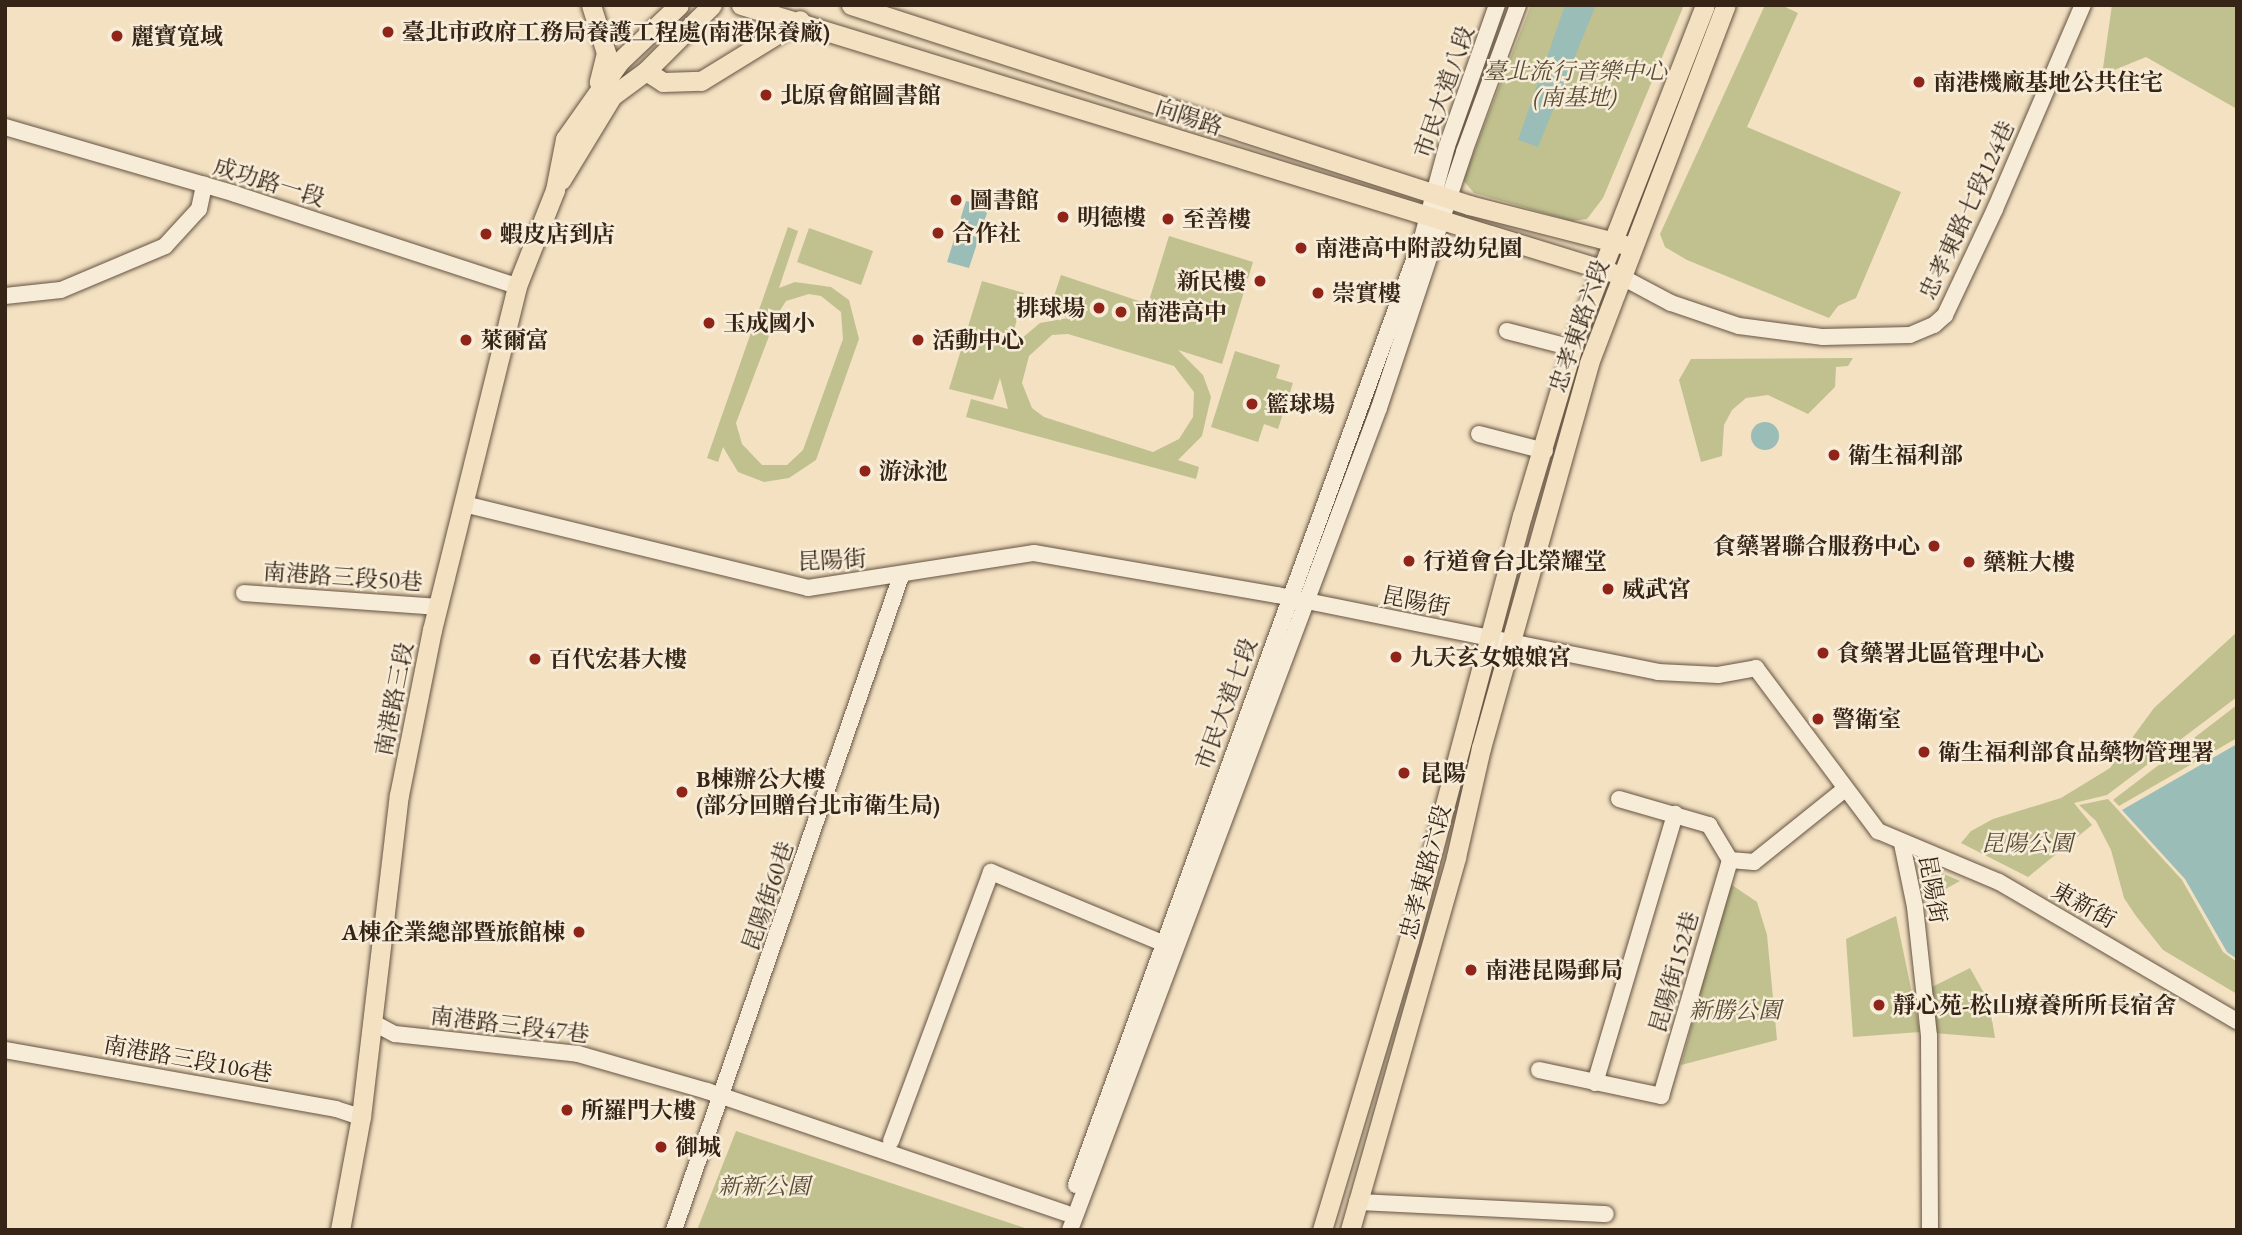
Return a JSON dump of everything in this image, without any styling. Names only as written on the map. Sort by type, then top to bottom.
[{"type":"main road","points":[[591,5],[606,53],[598,89]]},
{"type":"main road","points":[[555,190],[565,139],[598,89],[620,61],[679,5]]},
{"type":"main road","points":[[555,190],[612,96],[646,71],[712,5]]},
{"type":"main road","name":"向陽路","points":[[741,5],[800,20],[1435,220],[1600,266],[1622,277]]},
{"type":"main road","name":"向陽路","points":[[851,5],[1442,196],[1633,247]]},
{"type":"main road","name":"忠孝東路六段","points":[[1322,1230],[1405,952],[1522,516],[1545,451],[1573,348],[1600,266],[1705,5]]},
{"type":"main road","name":"忠孝東路六段","points":[[1350,1230],[1457,857],[1480,748],[1589,363],[1726,5]]},
{"type":"main road","points":[[646,71],[663,82],[701,82],[800,20]]},
{"type":"main road","name":"南港路三段","points":[[340,1230],[361,1117],[399,795],[438,607],[517,286],[555,190]]},
{"type":"street","name":"市民大道八段","points":[[1442,196],[1447,146],[1497,5]]},
{"type":"street","name":"市民大道八段","points":[[1442,196],[1518,5]]},
{"type":"street","name":"忠孝東路七段124巷","points":[[1622,277],[1671,303],[1739,326],[1823,337],[1910,335],[1934,325],[1945,315],[1995,209],[2082,5]]},
{"type":"street","name":"成功路一段","points":[[5,127],[204,185],[517,286]]},
{"type":"street","points":[[5,296],[61,290],[165,246],[199,209],[204,185]]},
{"type":"street","name":"市民大道七段","points":[[1070,1230],[1442,196]]},
{"type":"street","points":[[1507,331],[1573,348]]},
{"type":"street","points":[[1479,434],[1545,451]]},
{"type":"street","name":"昆陽街","points":[[464,503],[790,585],[848,585],[1034,553],[1298,600],[1680,674],[1735,674],[1756,668],[1878,831],[1902,844],[1915,907],[1929,1036],[1930,1230]]},
{"type":"street","name":"昆陽街60巷","points":[[674,1230],[722,1099],[901,576]]},
{"type":"street","name":"南港路三段50巷","points":[[244,593],[438,607]]},
{"type":"street","name":"市民大道七段","points":[[1059,1230],[1162,943],[1298,600]]},
{"type":"street","points":[[1619,799],[1709,825],[1730,860],[1754,862],[1844,789]]},
{"type":"street","points":[[1539,1070],[1595,1083],[1675,814]]},
{"type":"street","name":"東新街","points":[[1902,844],[1935,852],[1998,882],[2237,1021]]},
{"type":"street","name":"昆陽街152巷","points":[[1595,1083],[1661,1096],[1730,860]]},
{"type":"street","points":[[891,1141],[991,872],[1162,943]]},
{"type":"street","name":"南港路三段47巷","points":[[372,1022],[396,1034],[578,1054],[1066,1213]]},
{"type":"street","name":"南港路三段106巷","points":[[5,1050],[336,1109],[361,1117]]},
{"type":"street","points":[[1357,1202],[1606,1214]]},
{"type":"green space","name":"臺北流行音樂中心 (南基地)","points":[[1531,5],[1684,5],[1603,198],[1587,219],[1572,221],[1474,193],[1463,180]]},
{"type":"green space","points":[[1765,5],[1781,5],[1798,13],[1747,127],[1901,192],[1856,298],[1838,306],[1829,318],[1687,260],[1665,247],[1660,234]]},
{"type":"green space","points":[[2112,5],[2237,5],[2237,109],[2146,57],[2102,75]]},
{"type":"green space","points":[[788,227],[798,231],[779,288],[795,282],[831,287],[849,300],[859,339],[816,460],[789,478],[764,482],[738,472],[723,447],[718,462],[707,458]],"holes":[[[809,294],[821,296],[841,312],[843,339],[803,450],[787,465],[762,465],[742,444],[736,423],[777,315],[786,301]]]},
{"type":"green space","points":[[809,228],[873,251],[861,285],[797,262]]},
{"type":"green space","points":[[1169,236],[1253,262],[1222,364],[1178,350],[1203,375],[1211,397],[1202,436],[1178,460],[1199,467],[1196,479],[966,417],[971,399],[1008,409],[1000,378],[993,400],[949,389],[982,281],[1024,293],[1009,349],[1040,323],[1068,318],[1049,311],[1061,275],[1148,304]],"holes":[[[1068,334],[1174,366],[1194,392],[1193,417],[1179,439],[1153,452],[1044,417],[1032,408],[1022,383],[1029,356],[1052,335]]]},
{"type":"green space","name":"籃球場","points":[[1235,351],[1280,365],[1276,378],[1293,383],[1278,429],[1264,424],[1258,442],[1211,427]]},
{"type":"green space","points":[[1853,358],[1848,366],[1836,367],[1835,387],[1808,414],[1768,395],[1746,398],[1732,410],[1724,425],[1722,456],[1701,462],[1679,380],[1691,359]]},
{"type":"green space","name":"昆陽公園","points":[[2237,632],[2237,697],[2107,795],[2074,803],[2092,825],[2028,877],[1961,843],[1971,831],[1993,819],[2061,798],[2110,768],[2154,708]]},
{"type":"green space","points":[[2237,705],[2237,738],[2119,806],[2113,800]]},
{"type":"green space","points":[[2108,799],[2182,880],[2223,952],[2237,962],[2237,994],[2163,950],[2124,898],[2111,850],[2096,821],[2079,805]]},
{"type":"green space","points":[[1921,864],[1960,881],[1924,901]]},
{"type":"green space","name":"新勝公園","points":[[1729,883],[1757,902],[1767,935],[1777,1040],[1681,1065]]},
{"type":"green space","points":[[1896,916],[1920,1032],[1853,1037],[1846,939]]},
{"type":"green space","points":[[1970,968],[1989,1002],[1995,1038],[1933,1033],[1928,989]]},
{"type":"green space","name":"新新公園","points":[[736,1131],[1031,1230],[697,1230]]},
{"type":"water","points":[[1565,5],[1596,5],[1538,147],[1518,140]]},
{"type":"water","points":[[966,201],[989,207],[969,268],[947,262]]},
{"type":"water","points":[[1765,422],[1775,426],[1779,436],[1775,446],[1765,450],[1755,446],[1751,436],[1755,426]]},
{"type":"water","points":[[2237,744],[2237,959],[2227,952],[2185,879],[2122,810]]},
{"type":"place","name":"臺北市政府工務局養護工程處(南港保養廠)","points":[[388,32]]},
{"type":"place","name":"麗寶寬域","points":[[117,36]]},
{"type":"place","name":"南港機廠基地公共住宅","points":[[1919,82]]},
{"type":"place","name":"北原會館圖書館","points":[[766,95]]},
{"type":"place","name":"圖書館","points":[[956,200]]},
{"type":"place","name":"明德樓","points":[[1063,217]]},
{"type":"place","name":"至善樓","points":[[1168,219]]},
{"type":"place","name":"合作社","points":[[938,233]]},
{"type":"place","name":"蝦皮店到店","points":[[486,234]]},
{"type":"place","name":"南港高中附設幼兒園","points":[[1301,248]]},
{"type":"place","name":"新民樓","points":[[1260,281]]},
{"type":"place","name":"崇實樓","points":[[1318,293]]},
{"type":"place","name":"排球場","points":[[1099,308]]},
{"type":"place","name":"南港高中","points":[[1121,312]]},
{"type":"place","name":"玉成國小","points":[[709,323]]},
{"type":"place","name":"萊爾富","points":[[466,340]]},
{"type":"place","name":"活動中心","points":[[918,340]]},
{"type":"place","name":"籃球場","points":[[1252,404]]},
{"type":"place","name":"衛生福利部","points":[[1834,455]]},
{"type":"place","name":"游泳池","points":[[865,471]]},
{"type":"place","name":"食藥署聯合服務中心","points":[[1934,546]]},
{"type":"place","name":"行道會台北榮耀堂","points":[[1409,561]]},
{"type":"place","name":"藥粧大樓","points":[[1969,562]]},
{"type":"place","name":"威武宮","points":[[1608,589]]},
{"type":"place","name":"食藥署北區管理中心","points":[[1823,653]]},
{"type":"place","name":"九天玄女娘娘宮","points":[[1396,657]]},
{"type":"place","name":"百代宏碁大樓","points":[[535,659]]},
{"type":"place","name":"警衛室","points":[[1818,719]]},
{"type":"place","name":"衛生福利部食品藥物管理署","points":[[1924,752]]},
{"type":"place","name":"昆陽","points":[[1404,773]]},
{"type":"place","name":"B棟辦公大樓 (部分回贈台北市衛生局)","points":[[682,792]]},
{"type":"place","name":"A棟企業總部暨旅館棟","points":[[579,932]]},
{"type":"place","name":"南港昆陽郵局","points":[[1471,970]]},
{"type":"place","name":"靜心苑-松山療養所所長宿舍","points":[[1879,1005]]},
{"type":"place","name":"所羅門大樓","points":[[567,1110]]},
{"type":"place","name":"御城","points":[[661,1147]]}]
